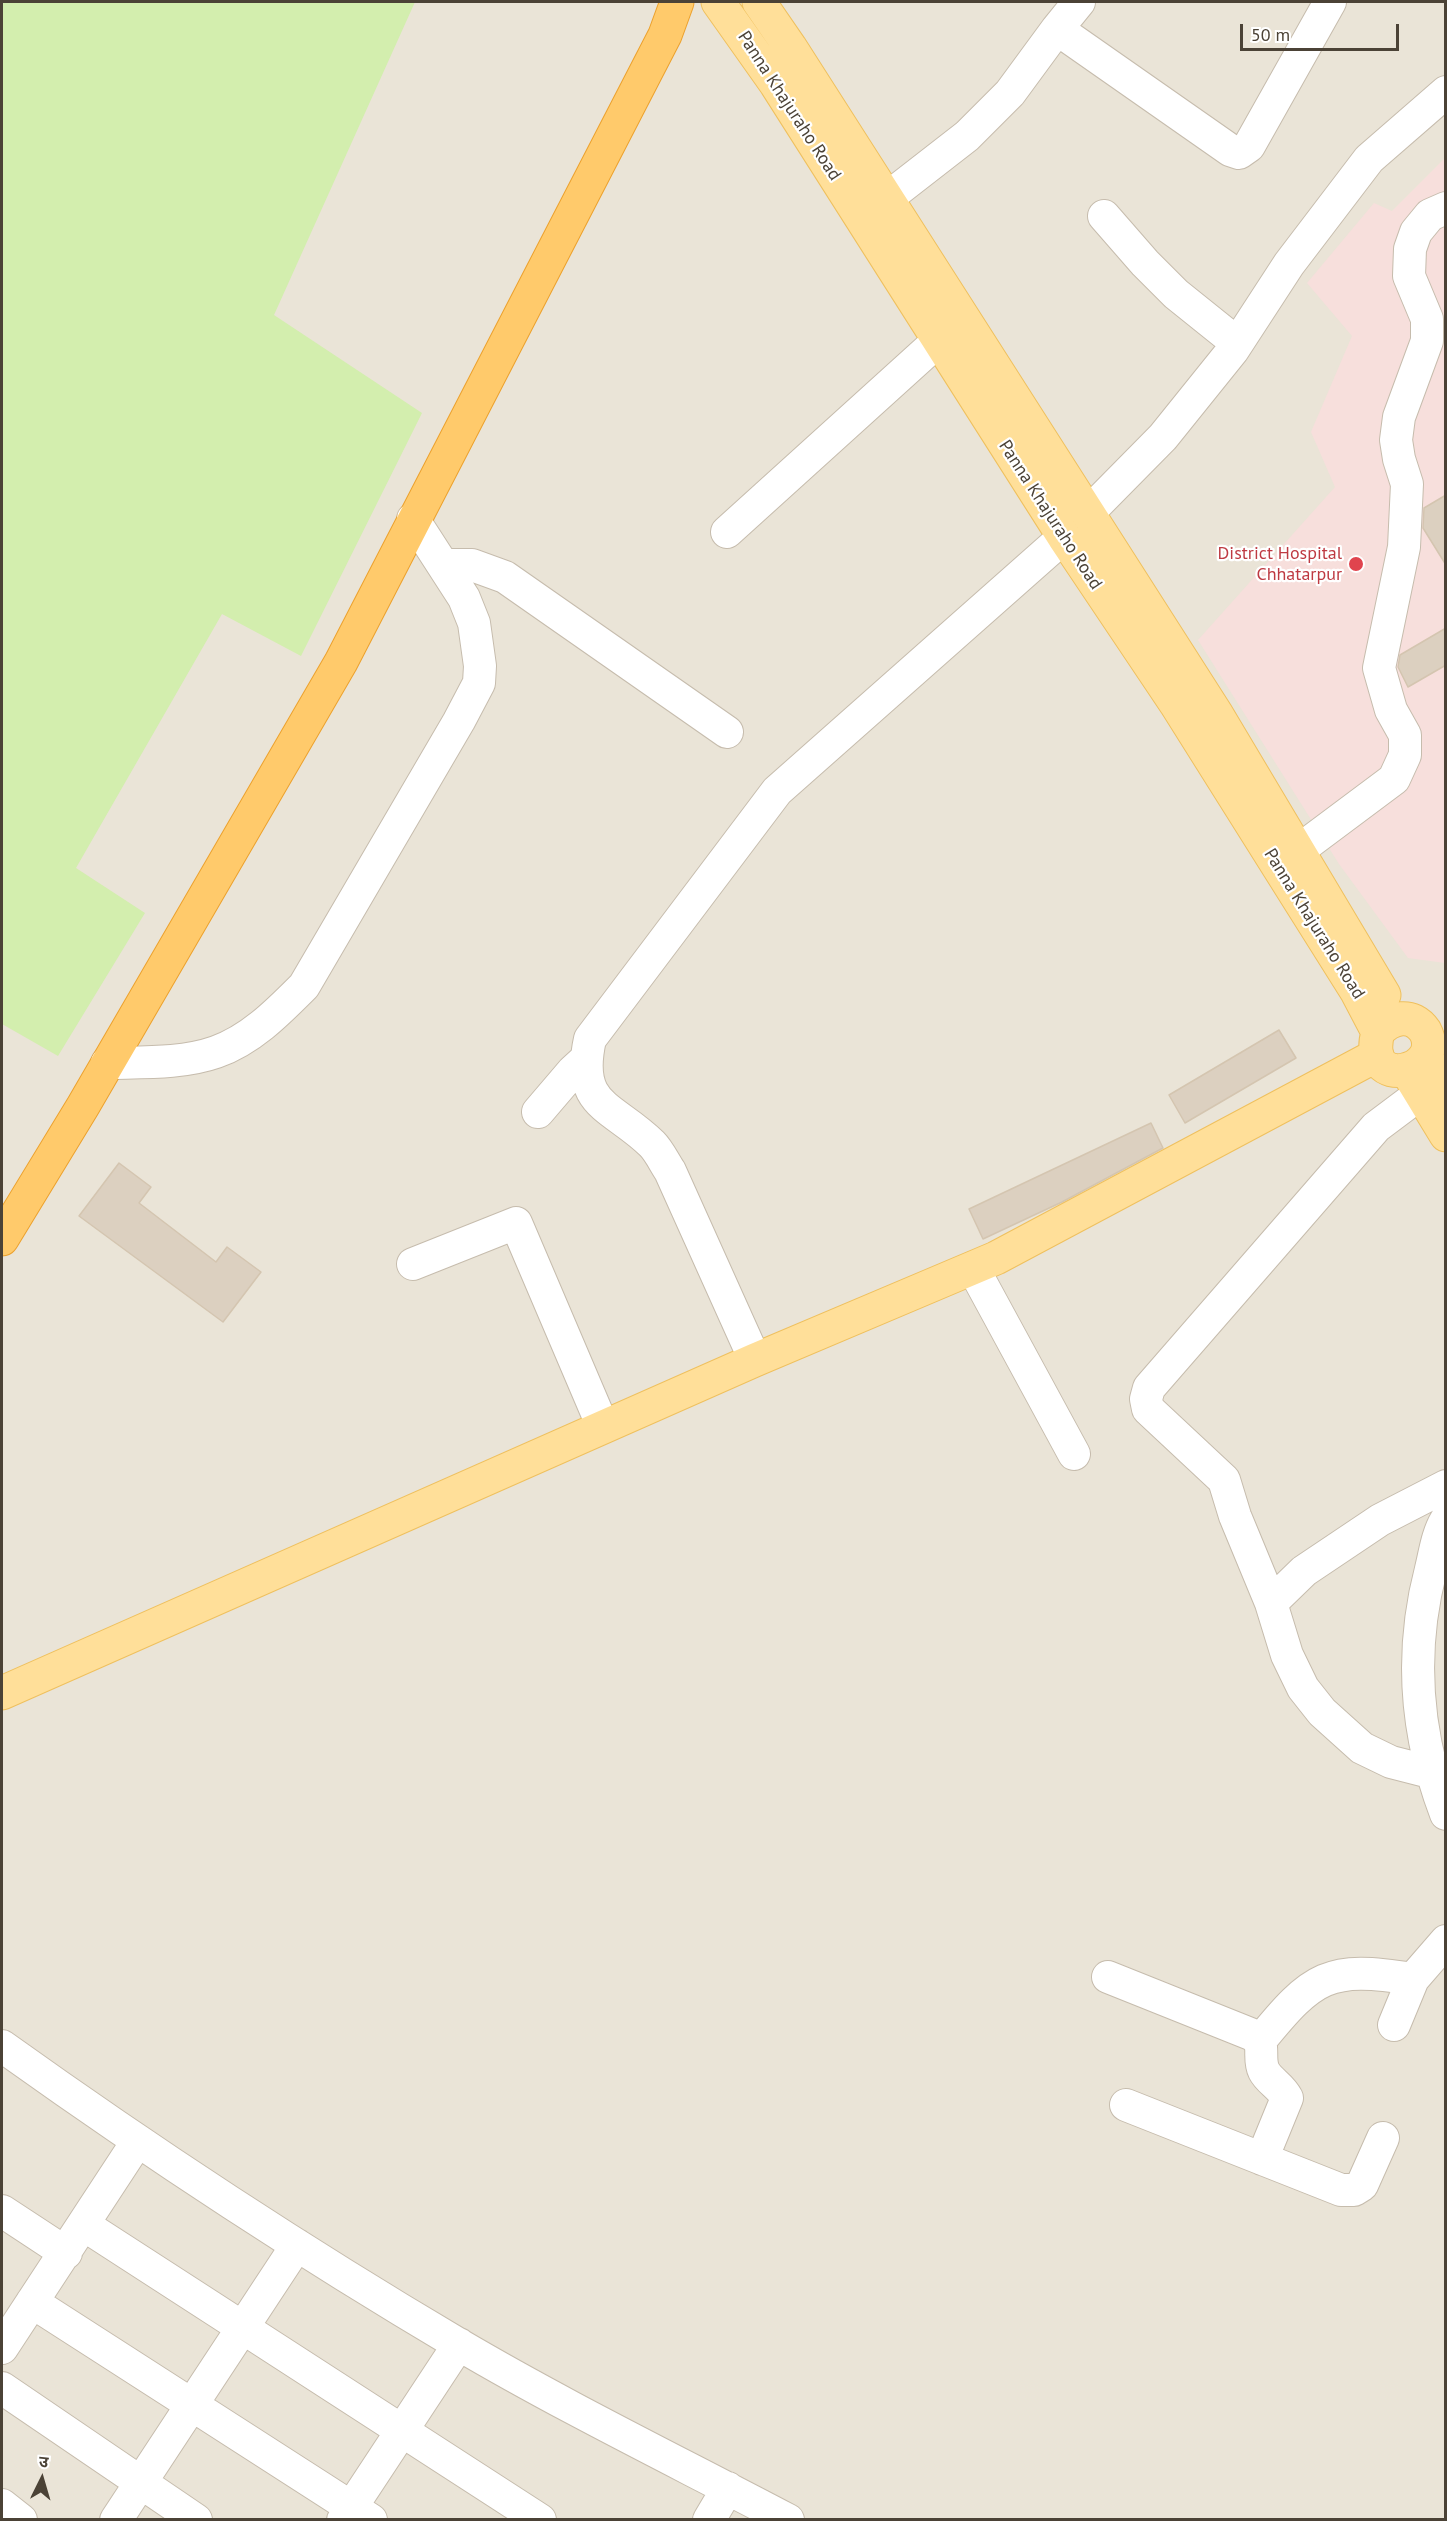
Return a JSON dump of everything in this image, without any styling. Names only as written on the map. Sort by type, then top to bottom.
[{"type":"highway","points":[[2,1239],[341,662],[412,519],[665,35],[677,2]]},
{"type":"highway","points":[[665,35],[695,2]]},
{"type":"main road","name":"Panna Khajuraho Road","points":[[718,2],[776,84],[818,152],[861,214],[938,341],[1064,537],[1176,704],[1384,1035]]},
{"type":"main road","name":"Panna Khajuraho Road","points":[[759,2],[1089,513],[1299,850],[1384,1035],[1384,1065],[1395,1071],[1429,1061]]},
{"type":"main road","points":[[2,1692],[755,1360],[996,1258],[1410,1019],[1420,1024],[1446,1135]]},
{"type":"street","points":[[886,199],[967,136],[1010,93],[1079,2]]},
{"type":"street","points":[[1057,29],[1230,150],[1239,153],[1249,146],[1330,2]]},
{"type":"street","points":[[1089,513],[1163,437],[1237,343],[1289,264],[1369,159],[1446,92]]},
{"type":"street","points":[[1299,850],[1394,779],[1405,755],[1405,735],[1391,710],[1379,668],[1404,547],[1407,484],[1396,440],[1399,417],[1426,341],[1427,319],[1409,276],[1410,249],[1416,232],[1431,215],[1446,208]]},
{"type":"street","points":[[1104,216],[1176,294],[1237,343]]},
{"type":"street","points":[[728,532],[938,341]]},
{"type":"street","points":[[107,1063],[168,1061],[217,1052],[275,1015],[304,986],[479,682],[480,666],[474,623],[464,598],[412,519]]},
{"type":"street","points":[[755,1360],[670,1171],[653,1144],[605,1108],[590,1090],[585,1060],[590,1039],[777,791],[1064,537]]},
{"type":"street","points":[[444,565],[472,565],[505,577],[727,732]]},
{"type":"street","points":[[538,1112],[585,1060]]},
{"type":"street","points":[[1429,1061],[1376,1127],[1149,1388],[1146,1399],[1148,1409],[1224,1480],[1234,1515],[1272,1603],[1287,1655],[1303,1688],[1322,1712],[1362,1748],[1391,1762],[1430,1772]]},
{"type":"street","points":[[413,1264],[516,1223],[603,1427]]},
{"type":"street","points":[[973,1268],[1074,1454]]},
{"type":"street","points":[[1272,1603],[1314,1565],[1380,1520],[1446,1486]]},
{"type":"street","points":[[1446,1520],[1426,1588],[1419,1636],[1418,1692],[1430,1772],[1446,1814]]},
{"type":"street","points":[[1394,2025],[1413,1979],[1446,1941]]},
{"type":"street","points":[[1260,2041],[1294,2000],[1312,1985],[1335,1977],[1357,1974],[1378,1974],[1413,1979]]},
{"type":"street","points":[[1108,1977],[1253,2035],[1260,2041],[1261,2062],[1265,2073],[1283,2090],[1287,2098],[1262,2159]]},
{"type":"street","points":[[2,2046],[137,2142],[297,2245],[459,2344],[788,2520]]},
{"type":"street","points":[[1126,2105],[1341,2190],[1354,2190],[1362,2185],[1383,2138]]},
{"type":"street","points":[[2,2348],[137,2142]]},
{"type":"street","points":[[2,2211],[66,2253]]},
{"type":"street","points":[[84,2225],[540,2520]]},
{"type":"street","points":[[116,2520],[297,2245]]},
{"type":"street","points":[[32,2302],[191,2405],[355,2516],[402,2430],[459,2344]]},
{"type":"street","points":[[2,2388],[196,2520]]},
{"type":"street","points":[[710,2520],[728,2488]]},
{"type":"street","points":[[2,2505],[21,2520]]},
{"type":"shaded area","points":[[2,2],[1445,2],[1445,2519],[2,2519]]},
{"type":"shaded area","name":"District Hospital Chhatarpur","points":[[1445,158],[1445,963],[1408,958],[1339,864],[1198,640],[1335,487],[1311,432],[1352,336],[1307,283],[1374,203],[1392,211]]},
{"type":"green space","points":[[2,2],[415,2],[274,315],[422,413],[301,656],[222,614],[76,868],[145,913],[58,1056],[2,1024]]},
{"type":"building","points":[[1446,495],[1446,565],[1423,528],[1424,508]]},
{"type":"building","points":[[1446,628],[1446,665],[1408,687],[1398,667],[1400,655]]},
{"type":"building","points":[[1279,1030],[1296,1058],[1185,1123],[1169,1095]]},
{"type":"building","points":[[1151,1123],[1163,1148],[1062,1202],[983,1239],[969,1209]]},
{"type":"building","points":[[119,1163],[151,1187],[139,1203],[216,1262],[227,1247],[261,1272],[223,1322],[79,1216]]},
{"type":"place","name":"District Hospital Chhatarpur","points":[[1356,564]]}]
